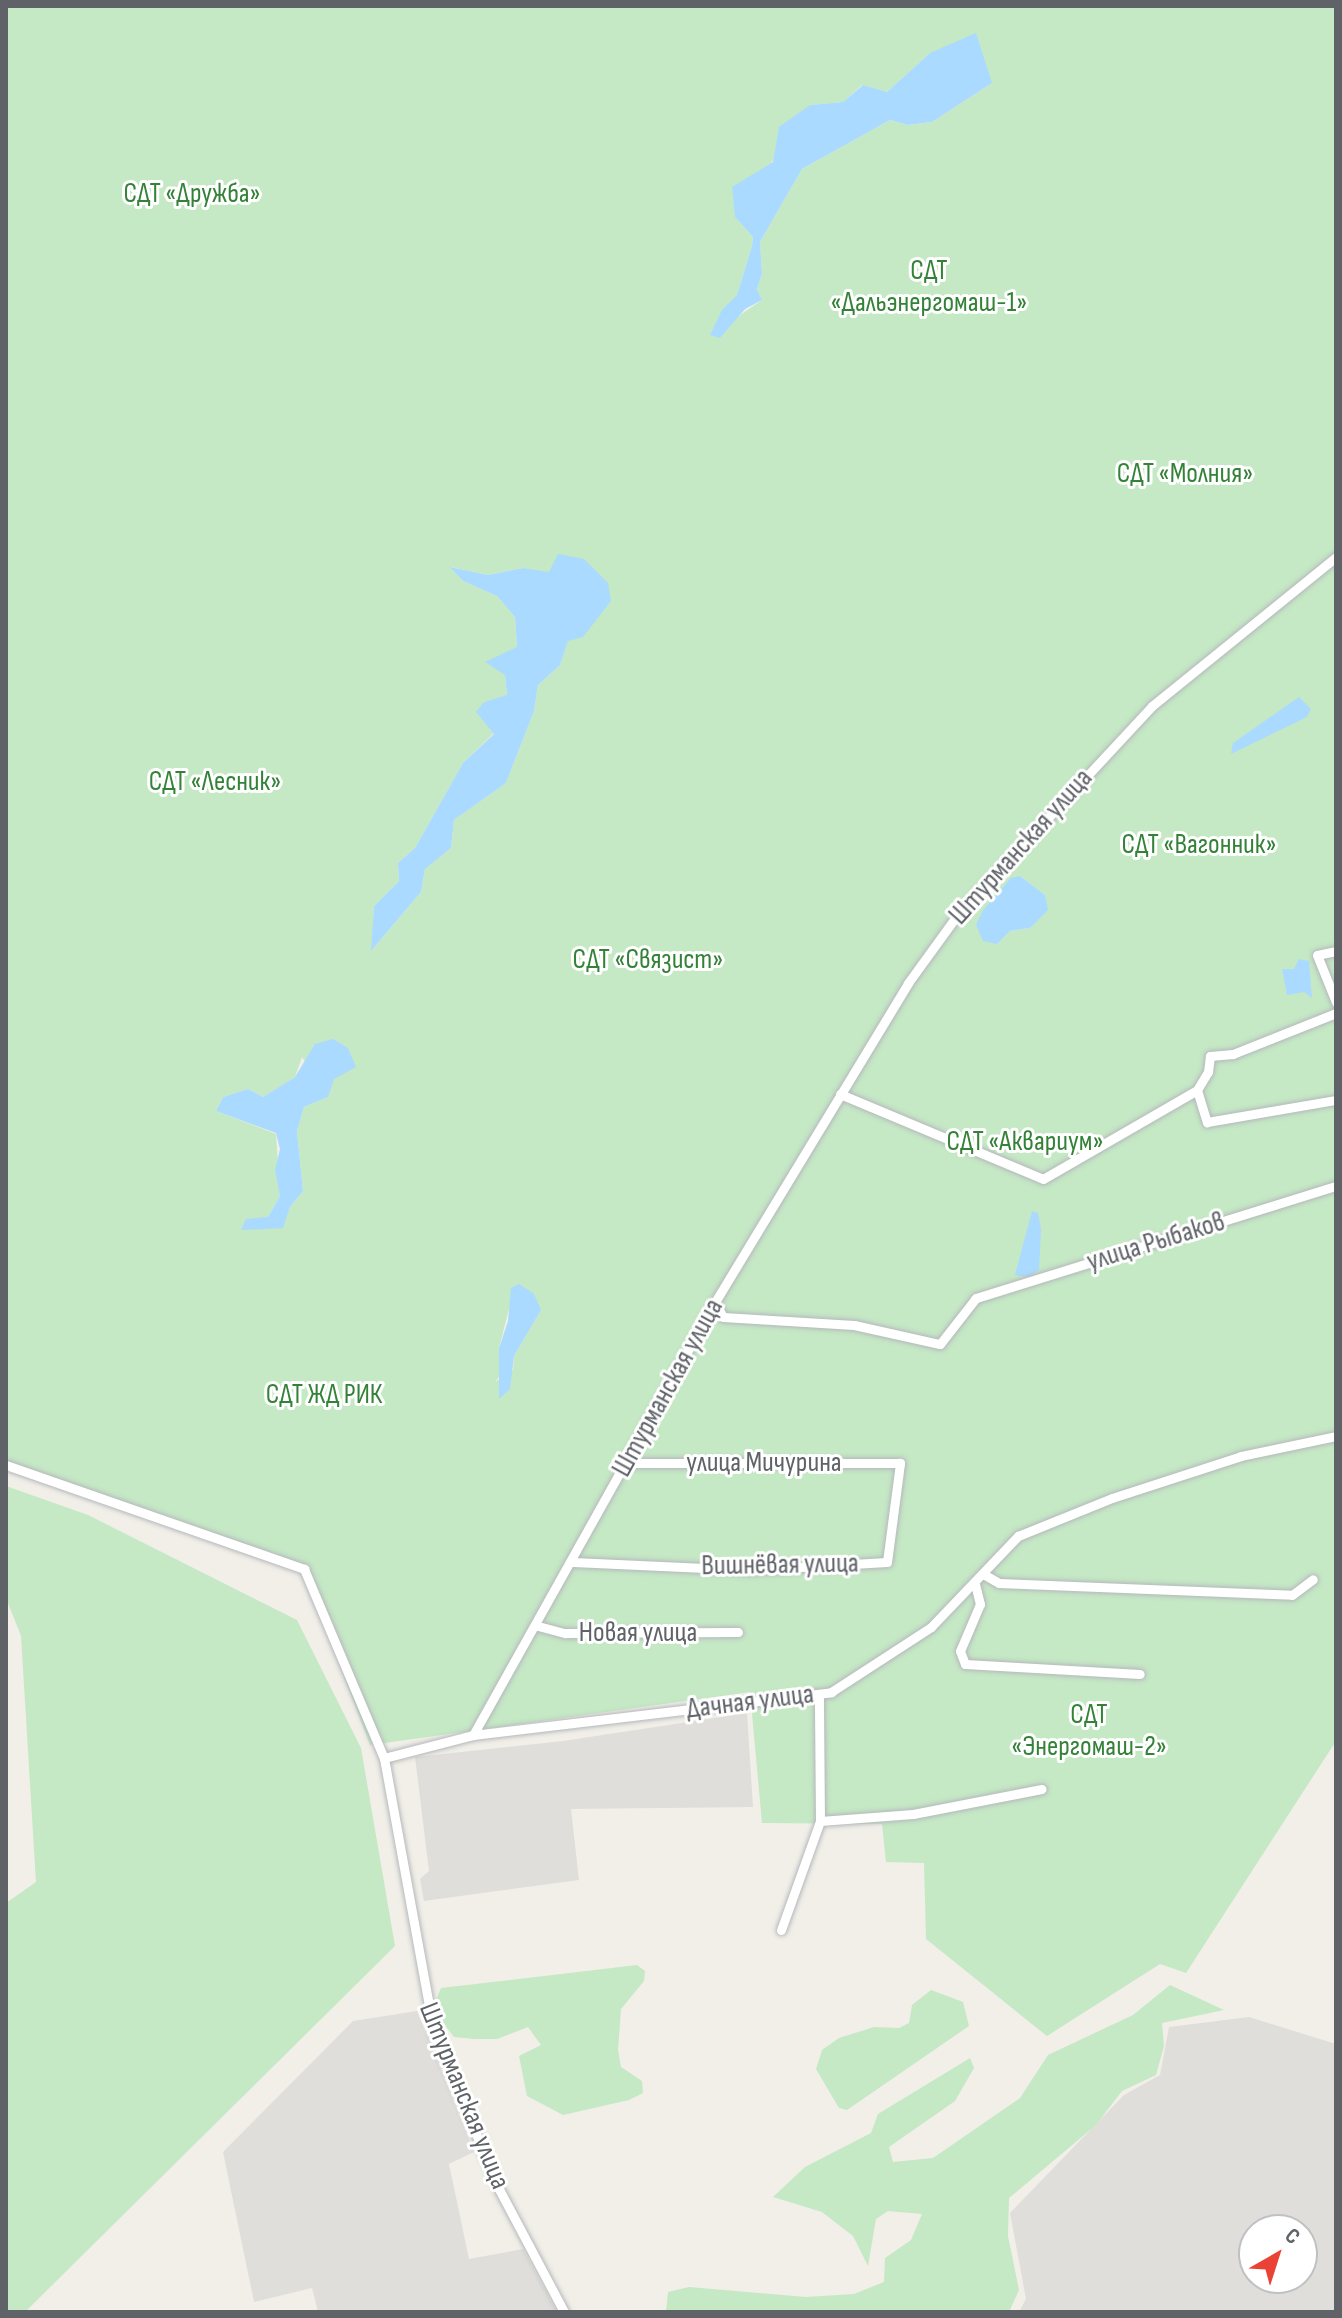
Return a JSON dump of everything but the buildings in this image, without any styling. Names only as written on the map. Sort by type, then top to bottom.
[{"type":"street","name":"Штурманская улица","points":[[473,1735],[538,1626],[715,1302],[908,983],[985,883],[1181,679],[1336,557]]},
{"type":"street","points":[[1336,951],[1317,955],[1336,1002]]},
{"type":"street","points":[[840,1094],[1040,1179],[1197,1090],[1208,1072],[1210,1056],[1233,1054],[1336,1013]]},
{"type":"street","points":[[1197,1090],[1207,1122],[1336,1100]]},
{"type":"street","name":"улица Рыбаков","points":[[715,1302],[723,1317],[854,1325],[940,1344],[976,1298],[1336,1186]]},
{"type":"street","name":"Дачная улица","points":[[473,1735],[819,1695],[845,1685],[931,1627],[985,1575],[1013,1539],[1112,1498],[1241,1456],[1336,1436]]},
{"type":"street","name":"улица Мичурина","points":[[628,1463],[900,1463]]},
{"type":"street","name":"Вишнёвая улица","points":[[573,1562],[749,1570],[887,1562],[900,1463]]},
{"type":"street","name":"Штурманская улица","points":[[6,1465],[304,1569],[384,1758],[434,2034],[499,2189],[564,2312]]},
{"type":"street","points":[[985,1575],[999,1583],[1292,1595],[1313,1579]]},
{"type":"street","points":[[975,1584],[980,1600],[960,1651],[965,1664],[1140,1674]]},
{"type":"street","name":"Новая улица","points":[[538,1626],[565,1633],[738,1632]]},
{"type":"street","points":[[781,1930],[820,1821],[819,1695]]},
{"type":"street","points":[[384,1758],[473,1735]]},
{"type":"street","points":[[820,1821],[913,1814],[1042,1789]]},
{"type":"shaded area","points":[[747,1713],[753,1807],[571,1809],[579,1880],[424,1901],[420,1879],[429,1871],[415,1757],[563,1741]]},
{"type":"shaded area","points":[[417,2011],[474,2152],[449,2164],[469,2259],[523,2249],[557,2312],[318,2312],[312,2288],[254,2302],[223,2152],[353,2021]]},
{"type":"shaded area","points":[[1249,2017],[1336,2044],[1336,2312],[1019,2312],[1026,2299],[1010,2213],[1124,2095],[1160,2075],[1169,2027]]},
{"type":"green space","points":[[6,6],[1336,6],[1336,1741],[1186,1973],[1160,1964],[1047,2036],[926,1939],[924,1863],[886,1862],[882,1824],[762,1823],[750,1692],[370,1745],[304,1573],[6,1469]],"holes":[[[930,53],[992,83],[932,122],[908,125],[890,120],[802,169],[760,242],[762,274],[757,289],[762,300],[711,335],[737,295],[752,246],[753,237],[735,217],[810,105],[843,102],[862,85],[887,92]],[[451,567],[488,575],[523,568],[549,573],[568,640],[560,665],[538,685],[534,711],[506,783],[454,820],[451,848],[425,869],[421,892],[372,950],[374,906],[399,881],[398,863],[415,848],[463,763],[494,733],[484,702],[507,696],[505,675],[517,647],[515,617],[497,596],[463,581]],[[1020,876],[1045,895],[1030,928],[1010,931],[997,944],[983,910]],[[302,1057],[328,1097],[304,1107],[297,1131],[303,1191],[290,1207],[282,1228],[268,1217],[280,1196],[276,1134],[216,1111],[223,1097],[248,1089],[263,1097],[295,1077]],[[512,1297],[541,1310],[514,1356],[513,1370],[495,1382],[503,1372],[499,1348]]]},
{"type":"green space","points":[[6,1486],[88,1515],[297,1620],[361,1748],[395,1946],[25,2312],[6,2312],[6,1903],[36,1882],[21,1636],[6,1598]]},
{"type":"green space","points":[[637,1965],[645,1971],[644,1981],[621,2009],[618,2050],[621,2067],[642,2081],[643,2093],[629,2100],[563,2115],[527,2096],[519,2056],[541,2045],[528,2027],[497,2039],[454,2037],[441,2020],[436,2000],[441,1988]]},
{"type":"green space","points":[[1170,1985],[1224,2010],[1162,2023],[1164,2046],[1156,2075],[1122,2091],[1096,2125],[1009,2198],[1008,2236],[1019,2290],[1009,2312],[666,2312],[668,2292],[689,2287],[806,2297],[854,2294],[884,2282],[885,2258],[911,2240],[922,2214],[888,2211],[876,2219],[868,2266],[853,2236],[822,2212],[773,2197],[805,2167],[871,2133],[878,2114],[970,2058],[974,2068],[955,2101],[889,2147],[893,2162],[933,2158],[1020,2098],[1048,2055],[1133,2015]]},
{"type":"green space","points":[[931,1990],[963,2002],[969,2026],[847,2110],[839,2108],[816,2069],[822,2050],[839,2038],[874,2027],[899,2028],[909,2023],[912,2005]]},
{"type":"water","points":[[976,33],[992,83],[932,122],[908,125],[890,120],[802,169],[760,242],[762,274],[757,289],[762,300],[745,309],[720,338],[710,335],[722,310],[737,295],[752,246],[753,237],[735,217],[732,187],[773,162],[779,127],[810,105],[843,102],[863,85],[887,92],[930,53]]},
{"type":"water","points":[[558,554],[584,559],[608,583],[611,601],[583,637],[568,641],[560,665],[538,685],[534,711],[506,783],[454,820],[451,848],[425,869],[421,892],[371,951],[374,906],[399,881],[398,863],[415,848],[463,763],[494,734],[476,712],[484,702],[507,695],[505,675],[485,662],[517,647],[515,617],[497,596],[463,581],[450,567],[488,575],[523,568],[549,572]]},
{"type":"water","points":[[1299,697],[1311,709],[1307,717],[1231,754],[1233,743]]},
{"type":"water","points":[[1020,876],[1045,895],[1048,910],[1030,928],[1010,931],[997,944],[983,941],[976,925],[983,910],[1011,878]]},
{"type":"water","points":[[1299,959],[1309,961],[1312,998],[1304,992],[1287,995],[1282,969],[1294,969]]},
{"type":"water","points":[[333,1039],[348,1048],[356,1067],[334,1079],[328,1097],[304,1107],[297,1131],[303,1191],[290,1207],[283,1228],[241,1230],[246,1219],[268,1217],[280,1196],[275,1170],[280,1149],[276,1133],[216,1111],[223,1097],[248,1089],[263,1097],[295,1077],[315,1044]]},
{"type":"water","points":[[1032,1211],[1038,1213],[1041,1229],[1039,1270],[1029,1277],[1015,1275]]},
{"type":"water","points":[[519,1284],[534,1294],[541,1310],[514,1356],[510,1389],[499,1399],[499,1348],[508,1321],[511,1288]]},
{"type":"park label","name":"СДТ «Дружба»","points":[[192,194]]},
{"type":"park label","name":"СДТ «Дальэнергомаш-1»","points":[[929,287]]},
{"type":"park label","name":"СДТ «Молния»","points":[[1185,474]]},
{"type":"park label","name":"СДТ «Лесник»","points":[[215,782]]},
{"type":"park label","name":"СДТ «Вагонник»","points":[[1199,845]]},
{"type":"park label","name":"СДТ «Связист»","points":[[648,960]]},
{"type":"park label","name":"СДТ «Аквариум»","points":[[1025,1142]]},
{"type":"park label","name":"СДТ ЖД РИК","points":[[324,1395]]},
{"type":"park label","name":"СДТ «Энергомаш-2»","points":[[1089,1731]]}]
